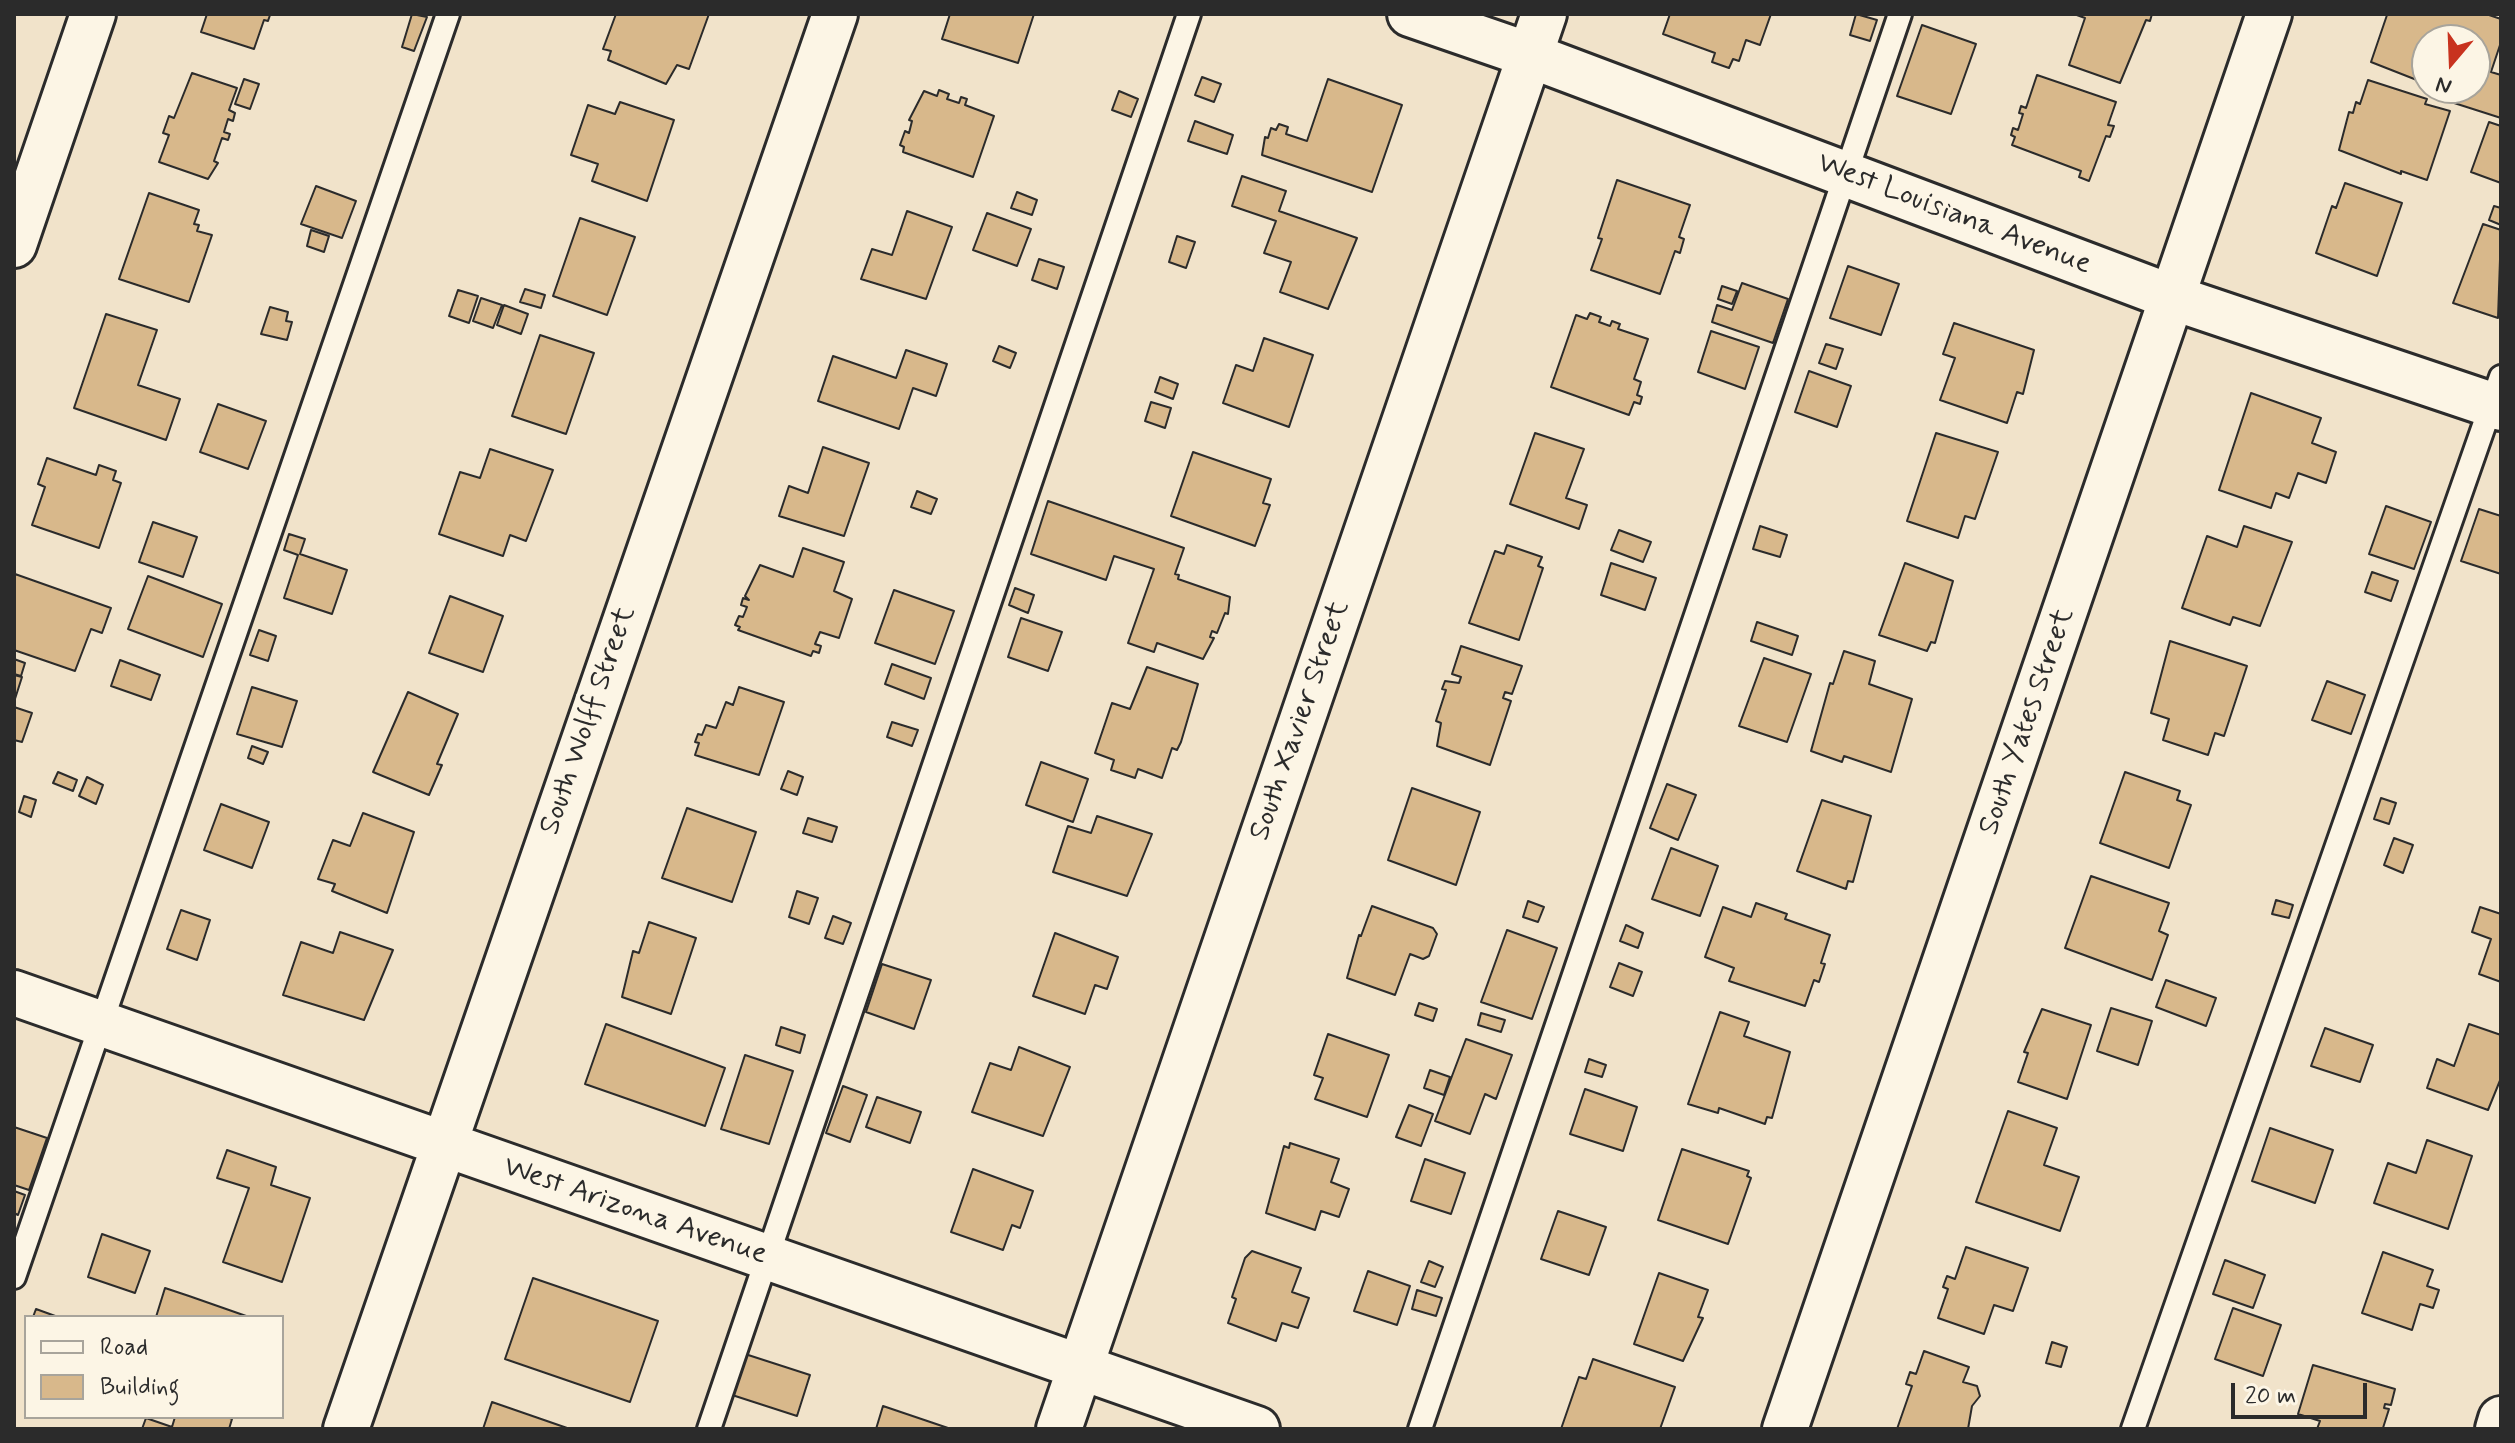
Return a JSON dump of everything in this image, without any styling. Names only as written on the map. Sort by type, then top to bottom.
[{"type":"street","points":[[14,245],[93,14]]},
{"type":"street","name":"South Wolff Street","points":[[346,1429],[442,1143],[835,14]]},
{"type":"street","name":"West Louisiana Avenue","points":[[1410,14],[1529,55],[2174,298],[2498,397]]},
{"type":"street","name":"South Xavier Street","points":[[1059,1429],[1544,14]]},
{"type":"street","name":"South Yates Street","points":[[1785,1429],[2269,14]]},
{"type":"street","name":"West Arizona Avenue","points":[[14,993],[1257,1429]]},
{"type":"street","points":[[2498,1429],[2501,1419]]},
{"type":"lane","points":[[14,1277],[448,14]]},
{"type":"lane","points":[[709,1429],[1189,14]]},
{"type":"lane","points":[[1420,1429],[1900,14]]},
{"type":"lane","points":[[2133,1429],[2498,397]]},
{"type":"building","points":[[207,14],[270,15],[268,21],[264,20],[254,49],[201,32]]},
{"type":"building","points":[[412,14],[427,17],[414,51],[402,47]]},
{"type":"building","points":[[616,14],[709,14],[689,69],[677,65],[666,84],[608,60],[611,51],[603,49]]},
{"type":"building","points":[[950,14],[1034,14],[1018,63],[942,39]]},
{"type":"building","points":[[1670,14],[1771,14],[1760,45],[1746,40],[1739,61],[1733,59],[1729,68],[1712,62],[1715,53],[1663,34]]},
{"type":"building","points":[[1856,14],[1877,20],[1870,41],[1850,35]]},
{"type":"building","points":[[2074,14],[2152,14],[2150,21],[2146,20],[2120,83],[2069,65],[2085,18]]},
{"type":"building","points":[[2486,14],[2501,19],[2501,42],[2491,72],[2491,24],[2411,24],[2411,78],[2371,62],[2387,15]]},
{"type":"building","points":[[1922,25],[1976,44],[1951,114],[1897,96]]},
{"type":"building","points":[[2491,72],[2501,75],[2501,118],[2457,104],[2491,104]]},
{"type":"building","points":[[192,73],[237,88],[229,110],[235,113],[233,121],[228,119],[224,132],[230,134],[228,140],[222,138],[214,161],[218,163],[208,179],[159,162],[169,135],[163,133],[169,116],[174,118]]},
{"type":"building","points":[[2037,75],[2116,102],[2108,125],[2114,126],[2110,137],[2106,136],[2089,181],[2079,177],[2081,171],[2012,145],[2015,137],[2011,135],[2013,128],[2018,130],[2023,114],[2019,113],[2021,106],[2026,108]]},
{"type":"building","points":[[1202,77],[1221,84],[1214,102],[1195,95]]},
{"type":"building","points":[[244,79],[259,84],[250,109],[235,104]]},
{"type":"building","points":[[1328,79],[1402,105],[1372,192],[1262,155],[1265,137],[1268,138],[1271,128],[1276,130],[1279,124],[1288,127],[1286,134],[1307,141]]},
{"type":"building","points":[[2368,80],[2411,94],[2411,104],[2425,104],[2450,111],[2427,180],[2401,171],[2401,174],[2339,150],[2349,112],[2353,113],[2356,102],[2360,104]]},
{"type":"building","points":[[939,90],[949,94],[947,99],[959,103],[961,97],[967,99],[965,105],[994,116],[973,177],[903,152],[904,147],[900,145],[905,131],[909,133],[912,121],[909,120],[924,91],[937,96]]},
{"type":"building","points":[[1119,91],[1138,99],[1131,117],[1112,110]]},
{"type":"building","points":[[620,102],[674,120],[647,201],[592,181],[598,164],[571,155],[588,105],[615,114]]},
{"type":"building","points":[[1195,121],[1233,135],[1227,154],[1188,141]]},
{"type":"building","points":[[2489,122],[2501,126],[2501,183],[2471,172]]},
{"type":"building","points":[[1242,176],[1286,191],[1279,211],[1357,238],[1328,309],[1280,292],[1291,262],[1264,253],[1276,221],[1232,206]]},
{"type":"building","points":[[1617,180],[1690,205],[1679,237],[1684,239],[1680,253],[1675,251],[1660,294],[1591,270]]},
{"type":"building","points":[[2345,183],[2402,203],[2377,276],[2316,253],[2332,206],[2336,208]]},
{"type":"building","points":[[316,186],[356,201],[342,238],[301,224]]},
{"type":"building","points":[[1017,192],[1037,200],[1032,215],[1011,208]]},
{"type":"building","points":[[149,193],[199,210],[194,224],[199,225],[197,231],[212,235],[189,302],[119,279]]},
{"type":"building","points":[[2494,206],[2501,208],[2501,225],[2489,220]]},
{"type":"building","points":[[907,211],[952,227],[926,299],[861,279],[872,249],[892,255]]},
{"type":"building","points":[[987,213],[1031,229],[1017,266],[973,250]]},
{"type":"building","points":[[580,218],[635,237],[607,315],[553,296]]},
{"type":"building","points":[[2483,224],[2501,230],[2498,318],[2453,303]]},
{"type":"building","points":[[311,230],[329,236],[324,252],[307,246]]},
{"type":"building","points":[[1177,236],[1195,242],[1186,268],[1169,262]]},
{"type":"building","points":[[1039,259],[1064,267],[1057,289],[1032,280]]},
{"type":"building","points":[[1848,266],[1899,284],[1881,335],[1830,318]]},
{"type":"building","points":[[1742,283],[1788,299],[1773,343],[1712,322],[1717,305],[1732,310]]},
{"type":"building","points":[[1722,286],[1737,291],[1732,304],[1718,299]]},
{"type":"building","points":[[525,289],[545,295],[541,308],[520,302]]},
{"type":"building","points":[[458,290],[478,296],[469,323],[449,316]]},
{"type":"building","points":[[481,298],[502,305],[493,328],[473,321]]},
{"type":"building","points":[[504,305],[528,314],[521,334],[497,325]]},
{"type":"building","points":[[270,307],[288,312],[286,321],[292,322],[287,340],[261,334]]},
{"type":"building","points":[[1590,313],[1601,317],[1599,322],[1610,326],[1612,321],[1620,324],[1618,329],[1648,339],[1634,379],[1641,382],[1637,395],[1642,397],[1640,404],[1634,402],[1629,415],[1551,387],[1576,315],[1587,319]]},
{"type":"building","points":[[106,314],[157,330],[138,385],[180,399],[166,440],[74,408]]},
{"type":"building","points":[[1954,323],[2034,350],[2023,394],[2017,392],[2007,423],[1940,400],[1955,358],[1943,354]]},
{"type":"building","points":[[1711,331],[1759,347],[1745,389],[1698,372]]},
{"type":"building","points":[[540,335],[594,353],[566,434],[512,416]]},
{"type":"building","points":[[1264,338],[1313,355],[1289,427],[1223,403],[1236,365],[1253,371]]},
{"type":"building","points":[[1826,344],[1843,349],[1836,369],[1819,363]]},
{"type":"building","points":[[999,346],[1016,353],[1010,368],[993,361]]},
{"type":"building","points":[[906,350],[947,364],[936,396],[913,388],[899,429],[818,401],[833,356],[896,378]]},
{"type":"building","points":[[1809,371],[1851,386],[1837,427],[1795,412]]},
{"type":"building","points":[[1160,377],[1178,384],[1173,399],[1155,392]]},
{"type":"building","points":[[2251,393],[2321,418],[2312,443],[2336,452],[2326,483],[2298,473],[2289,498],[2276,493],[2271,508],[2219,490]]},
{"type":"building","points":[[1151,402],[1171,408],[1165,428],[1145,421]]},
{"type":"building","points":[[218,404],[266,421],[248,469],[200,452]]},
{"type":"building","points":[[1535,433],[1584,449],[1566,498],[1587,505],[1579,529],[1510,504]]},
{"type":"building","points":[[1936,433],[1998,452],[1975,519],[1965,516],[1958,538],[1907,521]]},
{"type":"building","points":[[823,447],[869,463],[844,536],[779,516],[789,486],[808,493]]},
{"type":"building","points":[[490,449],[553,470],[526,541],[510,535],[503,556],[439,534],[460,472],[480,478]]},
{"type":"building","points":[[1193,452],[1271,479],[1263,503],[1270,505],[1255,546],[1171,516]]},
{"type":"building","points":[[47,458],[96,475],[99,465],[116,471],[113,480],[121,483],[99,548],[32,525],[45,487],[38,484]]},
{"type":"building","points":[[917,491],[937,499],[931,514],[911,507]]},
{"type":"building","points":[[1048,501],[1184,548],[1175,574],[1179,575],[1178,579],[1230,597],[1228,614],[1225,613],[1217,633],[1212,631],[1210,637],[1214,638],[1203,659],[1157,643],[1154,652],[1128,643],[1154,569],[1114,556],[1106,580],[1031,554]]},
{"type":"building","points":[[2386,506],[2431,522],[2414,569],[2369,554]]},
{"type":"building","points":[[2479,509],[2501,516],[2501,574],[2461,561]]},
{"type":"building","points":[[153,522],[197,537],[183,577],[139,562]]},
{"type":"building","points":[[1760,526],[1787,535],[1780,557],[1753,549]]},
{"type":"building","points":[[2244,526],[2292,542],[2260,626],[2233,617],[2230,625],[2182,608],[2207,536],[2237,547]]},
{"type":"building","points":[[1619,530],[1651,542],[1643,562],[1611,550]]},
{"type":"building","points":[[289,534],[305,539],[300,554],[347,570],[332,614],[284,598],[298,555],[284,550]]},
{"type":"building","points":[[1507,545],[1542,557],[1538,566],[1543,568],[1519,640],[1469,623],[1495,551],[1504,554]]},
{"type":"building","points":[[803,548],[844,562],[834,591],[852,599],[839,638],[820,632],[815,644],[821,646],[819,653],[813,651],[811,656],[738,630],[740,627],[735,625],[739,616],[743,617],[747,607],[741,605],[743,598],[749,600],[745,596],[760,565],[793,577]]},
{"type":"building","points":[[1611,563],[1656,578],[1645,610],[1601,595]]},
{"type":"building","points":[[1905,563],[1953,581],[1935,643],[1931,642],[1927,651],[1879,635]]},
{"type":"building","points":[[2372,572],[2398,581],[2391,601],[2365,592]]},
{"type":"building","points":[[15,574],[111,608],[102,633],[91,629],[75,671],[14,650]]},
{"type":"building","points":[[148,576],[222,604],[203,657],[128,629]]},
{"type":"building","points":[[1015,588],[1034,595],[1028,613],[1009,605]]},
{"type":"building","points":[[894,590],[954,611],[935,664],[875,643]]},
{"type":"building","points":[[450,596],[503,616],[483,672],[429,653]]},
{"type":"building","points":[[1021,618],[1062,632],[1048,671],[1008,657]]},
{"type":"building","points":[[1757,622],[1798,636],[1792,655],[1751,641]]},
{"type":"building","points":[[259,630],[276,636],[268,661],[250,655]]},
{"type":"building","points":[[2170,641],[2247,666],[2224,736],[2215,733],[2208,755],[2163,740],[2169,719],[2151,713]]},
{"type":"building","points":[[1461,646],[1522,666],[1512,694],[1505,692],[1503,698],[1511,701],[1490,765],[1437,746],[1441,723],[1436,721],[1446,690],[1442,689],[1445,681],[1459,683],[1461,677],[1452,674]]},
{"type":"building","points":[[1844,651],[1875,661],[1869,684],[1912,699],[1891,772],[1844,756],[1842,762],[1811,751],[1830,683],[1833,684]]},
{"type":"building","points":[[1764,658],[1811,674],[1787,742],[1739,726]]},
{"type":"building","points":[[14,659],[25,663],[21,676],[14,674]]},
{"type":"building","points":[[120,660],[160,675],[151,700],[111,686]]},
{"type":"building","points":[[892,664],[931,678],[924,699],[885,684]]},
{"type":"building","points":[[1147,667],[1198,684],[1181,742],[1177,750],[1172,748],[1162,778],[1138,769],[1135,778],[1111,770],[1114,760],[1095,753],[1112,703],[1130,709]]},
{"type":"building","points":[[14,675],[22,677],[14,702]]},
{"type":"building","points":[[2327,681],[2365,695],[2351,734],[2312,720]]},
{"type":"building","points":[[252,687],[297,701],[282,747],[237,734]]},
{"type":"building","points":[[739,687],[784,702],[759,775],[695,755],[698,734],[702,735],[706,725],[716,728],[726,702],[733,705]]},
{"type":"building","points":[[408,692],[458,714],[437,764],[442,765],[429,795],[373,772]]},
{"type":"building","points":[[14,707],[32,713],[22,742],[14,740]]},
{"type":"building","points":[[892,722],[918,730],[912,746],[887,737]]},
{"type":"building","points":[[252,746],[268,752],[263,764],[248,758]]},
{"type":"building","points":[[1041,762],[1088,779],[1073,822],[1026,805]]},
{"type":"building","points":[[788,771],[803,777],[797,795],[781,789]]},
{"type":"building","points":[[58,772],[77,780],[73,791],[53,783]]},
{"type":"building","points":[[2125,772],[2180,791],[2177,800],[2191,805],[2169,868],[2100,843]]},
{"type":"building","points":[[87,777],[103,785],[96,804],[79,796]]},
{"type":"building","points":[[1667,784],[1696,795],[1678,840],[1650,828]]},
{"type":"building","points":[[1412,788],[1480,812],[1456,885],[1388,860]]},
{"type":"building","points":[[24,796],[36,800],[31,817],[19,812]]},
{"type":"building","points":[[2381,798],[2396,803],[2389,824],[2374,819]]},
{"type":"building","points":[[1822,800],[1871,816],[1853,882],[1848,881],[1846,889],[1797,871]]},
{"type":"building","points":[[221,804],[269,822],[252,868],[204,850]]},
{"type":"building","points":[[687,808],[756,832],[732,902],[662,878]]},
{"type":"building","points":[[363,813],[414,832],[387,913],[332,891],[335,884],[318,879],[333,840],[350,846]]},
{"type":"building","points":[[1097,816],[1152,834],[1127,896],[1053,872],[1068,826],[1091,833]]},
{"type":"building","points":[[808,818],[837,827],[832,842],[803,833]]},
{"type":"building","points":[[2394,838],[2413,845],[2403,873],[2384,865]]},
{"type":"building","points":[[1671,848],[1718,866],[1700,916],[1652,899]]},
{"type":"building","points":[[2091,876],[2169,903],[2159,931],[2168,935],[2152,980],[2065,948]]},
{"type":"building","points":[[797,891],[818,898],[809,924],[789,917]]},
{"type":"building","points":[[2276,900],[2293,905],[2289,918],[2272,914]]},
{"type":"building","points":[[1528,901],[1544,907],[1538,922],[1523,917]]},
{"type":"building","points":[[1756,903],[1787,914],[1785,919],[1830,935],[1819,982],[1814,980],[1805,1006],[1729,981],[1734,968],[1705,957],[1723,907],[1751,917]]},
{"type":"building","points":[[1372,906],[1433,928],[1437,934],[1429,956],[1423,959],[1410,954],[1395,995],[1347,978],[1359,935]]},
{"type":"building","points":[[2480,907],[2501,914],[2501,982],[2479,974],[2491,939],[2472,932]]},
{"type":"building","points":[[181,910],[210,920],[197,960],[167,949]]},
{"type":"building","points":[[833,916],[851,923],[843,944],[825,938]]},
{"type":"building","points":[[649,922],[696,938],[671,1014],[622,997],[633,951],[639,953]]},
{"type":"building","points":[[1626,925],[1643,933],[1638,948],[1620,941]]},
{"type":"building","points":[[1507,930],[1557,948],[1532,1019],[1481,1002]]},
{"type":"building","points":[[340,932],[393,950],[364,1020],[283,995],[301,942],[333,953]]},
{"type":"building","points":[[1055,933],[1118,957],[1107,989],[1095,985],[1085,1014],[1033,996]]},
{"type":"building","points":[[1619,963],[1642,972],[1633,996],[1610,987]]},
{"type":"building","points":[[882,964],[931,980],[914,1029],[866,1012]]},
{"type":"building","points":[[2166,980],[2216,998],[2206,1026],[2156,1007]]},
{"type":"building","points":[[1419,1003],[1437,1009],[1433,1021],[1415,1015]]},
{"type":"building","points":[[2111,1008],[2152,1021],[2138,1065],[2097,1051]]},
{"type":"building","points":[[2042,1009],[2091,1025],[2067,1099],[2018,1082],[2028,1053],[2024,1052]]},
{"type":"building","points":[[1720,1012],[1749,1022],[1744,1036],[1790,1052],[1772,1118],[1767,1117],[1765,1124],[1719,1108],[1718,1113],[1688,1104]]},
{"type":"building","points":[[1481,1013],[1505,1020],[1501,1032],[1478,1025]]},
{"type":"building","points":[[606,1024],[725,1068],[705,1126],[585,1084]]},
{"type":"building","points":[[2469,1024],[2501,1035],[2501,1078],[2488,1110],[2427,1088],[2437,1059],[2454,1066]]},
{"type":"building","points":[[781,1027],[805,1035],[800,1053],[776,1045]]},
{"type":"building","points":[[2325,1028],[2373,1045],[2360,1082],[2311,1066]]},
{"type":"building","points":[[1328,1034],[1389,1055],[1367,1117],[1315,1099],[1323,1078],[1314,1075]]},
{"type":"building","points":[[1466,1039],[1512,1055],[1496,1099],[1485,1094],[1470,1134],[1435,1121]]},
{"type":"building","points":[[1019,1047],[1070,1067],[1043,1136],[972,1112],[990,1063],[1011,1070]]},
{"type":"building","points":[[745,1055],[793,1071],[769,1144],[721,1129]]},
{"type":"building","points":[[1589,1059],[1606,1065],[1602,1077],[1585,1072]]},
{"type":"building","points":[[1430,1070],[1450,1077],[1444,1095],[1424,1088]]},
{"type":"building","points":[[843,1086],[867,1095],[850,1142],[826,1133]]},
{"type":"building","points":[[1585,1089],[1637,1107],[1623,1151],[1570,1134]]},
{"type":"building","points":[[877,1097],[921,1112],[910,1143],[866,1127]]},
{"type":"building","points":[[1409,1105],[1433,1114],[1421,1146],[1396,1137]]},
{"type":"building","points":[[2008,1111],[2057,1128],[2044,1165],[2079,1177],[2060,1231],[1976,1202]]},
{"type":"building","points":[[14,1127],[47,1138],[29,1190],[14,1185]]},
{"type":"building","points":[[2270,1128],[2333,1150],[2315,1203],[2252,1181]]},
{"type":"building","points":[[2427,1140],[2472,1156],[2448,1229],[2374,1203],[2388,1163],[2416,1173]]},
{"type":"building","points":[[1290,1143],[1339,1159],[1331,1182],[1349,1189],[1339,1217],[1321,1211],[1315,1230],[1266,1213],[1284,1146],[1289,1148]]},
{"type":"building","points":[[1682,1149],[1749,1171],[1747,1176],[1751,1178],[1728,1244],[1658,1220]]},
{"type":"building","points":[[227,1150],[276,1167],[271,1185],[310,1198],[282,1282],[223,1262],[249,1188],[217,1178]]},
{"type":"building","points":[[1425,1159],[1465,1173],[1451,1214],[1411,1201]]},
{"type":"building","points":[[973,1169],[1033,1191],[1020,1228],[1012,1225],[1003,1250],[951,1232]]},
{"type":"building","points":[[14,1191],[25,1195],[18,1215],[14,1213]]},
{"type":"building","points":[[1558,1211],[1606,1227],[1589,1275],[1541,1259]]},
{"type":"building","points":[[102,1234],[150,1251],[135,1293],[88,1277]]},
{"type":"building","points":[[1966,1247],[2028,1268],[2013,1311],[1994,1305],[1984,1334],[1938,1318],[1948,1289],[1943,1287],[1947,1276],[1955,1279]]},
{"type":"building","points":[[1252,1251],[1301,1268],[1292,1292],[1309,1298],[1298,1328],[1282,1323],[1276,1341],[1228,1323],[1236,1299],[1232,1297],[1245,1258]]},
{"type":"building","points":[[2383,1252],[2433,1270],[2427,1286],[2439,1290],[2433,1308],[2420,1304],[2412,1330],[2362,1313]]},
{"type":"building","points":[[2225,1260],[2265,1275],[2253,1308],[2213,1294]]},
{"type":"building","points":[[1429,1261],[1443,1267],[1435,1287],[1421,1282]]},
{"type":"building","points":[[1368,1271],[1410,1286],[1397,1325],[1354,1311]]},
{"type":"building","points":[[1659,1273],[1708,1290],[1698,1317],[1703,1318],[1683,1361],[1634,1344]]},
{"type":"building","points":[[533,1278],[658,1321],[630,1402],[505,1359]]},
{"type":"building","points":[[165,1288],[243,1315],[157,1315]]},
{"type":"building","points":[[1417,1290],[1442,1298],[1436,1316],[1412,1309]]},
{"type":"building","points":[[2233,1308],[2281,1325],[2263,1376],[2215,1359]]},
{"type":"building","points":[[36,1309],[52,1315],[34,1315]]},
{"type":"building","points":[[2052,1342],[2067,1347],[2061,1367],[2046,1363]]},
{"type":"building","points":[[1924,1351],[1969,1367],[1963,1382],[1977,1386],[1980,1396],[1972,1406],[1968,1429],[1897,1429],[1912,1386],[1906,1384],[1910,1372],[1916,1374]]},
{"type":"building","points":[[742,1353],[810,1375],[797,1416],[729,1394]]},
{"type":"building","points":[[1593,1359],[1675,1387],[1660,1429],[1561,1429],[1579,1377],[1586,1379]]},
{"type":"building","points":[[2313,1365],[2395,1389],[2391,1405],[2385,1404],[2384,1408],[2389,1409],[2383,1428],[2317,1429],[2320,1421],[2298,1414]]},
{"type":"building","points":[[492,1402],[570,1429],[483,1429]]},
{"type":"building","points":[[883,1406],[948,1428],[948,1429],[876,1429]]},
{"type":"building","points":[[146,1419],[172,1427],[174,1419],[232,1419],[229,1429],[142,1429]]}]
